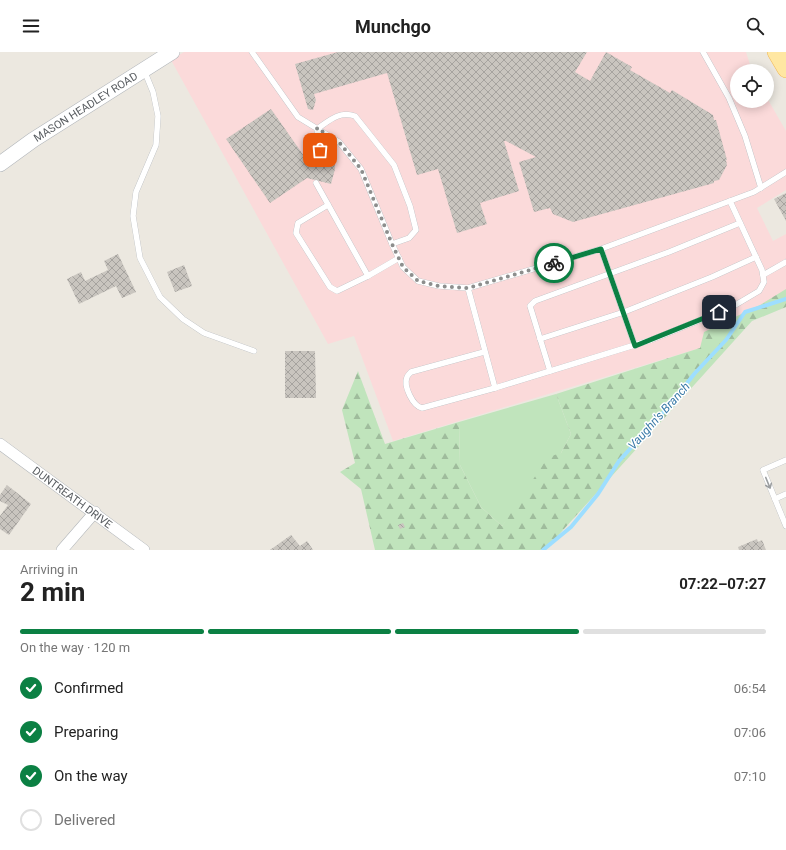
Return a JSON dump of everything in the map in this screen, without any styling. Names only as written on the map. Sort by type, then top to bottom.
[{"type":"main road","name":"MASON HEADLEY ROAD","points":[[0,164],[33,140],[172,52]]},
{"type":"street","name":"DUNTREATH DRIVE","points":[[0,444],[95,512],[144,550]]},
{"type":"street","points":[[62,550],[95,512]]},
{"type":"lane","points":[[253,52],[298,117],[339,142],[361,169],[403,267],[418,281],[439,286],[468,288],[601,249],[730,201],[761,188],[786,172]]},
{"type":"lane","points":[[703,52],[729,98],[745,136],[761,188]]},
{"type":"lane","points":[[144,70],[153,92],[158,116],[156,145],[136,192],[133,216],[140,258],[160,297],[183,319],[204,333],[254,351]]},
{"type":"lane","points":[[317,128],[335,116],[347,114],[355,116],[394,165],[410,206],[416,230],[409,238],[392,244]]},
{"type":"lane","points":[[317,128],[320,150]]},
{"type":"lane","points":[[316,183],[368,276]]},
{"type":"lane","points":[[484,352],[411,372],[407,377],[406,382],[412,402],[417,407],[422,408],[550,372],[635,346],[732,307],[759,291],[764,282],[763,275],[730,201]]},
{"type":"lane","points":[[328,205],[298,223],[296,233],[330,287],[337,291],[368,276],[399,258]]},
{"type":"lane","points":[[550,372],[530,306],[535,301],[669,252],[740,223]]},
{"type":"lane","points":[[601,249],[635,346]]},
{"type":"lane","points":[[540,339],[624,312],[712,277],[756,257]]},
{"type":"lane","points":[[763,275],[786,262]]},
{"type":"lane","points":[[468,288],[484,352],[495,388]]},
{"type":"lane","points":[[786,460],[763,470],[786,526]]},
{"type":"lane","points":[[775,499],[786,494]]},
{"type":"shaded area","points":[[184,52],[746,52],[750,64],[730,64],[730,108],[773,108],[786,131],[786,190],[757,208],[773,241],[786,234],[786,297],[700,348],[393,441],[354,336],[328,344],[171,60]]},
{"type":"green space","points":[[786,289],[786,307],[752,321],[545,550],[375,550],[361,489],[340,472],[355,463],[342,410],[358,371],[385,444],[459,422],[460,465],[481,507],[502,526],[548,457],[561,453],[571,434],[556,394],[700,348],[704,332],[760,305]]},
{"type":"green space","points":[[556,394],[571,434],[561,453],[502,526],[481,507],[460,465],[459,422]]},
{"type":"building","points":[[338,52],[587,52],[575,72],[590,81],[606,52],[632,67],[630,70],[670,93],[672,90],[713,115],[714,120],[716,120],[727,165],[719,180],[714,181],[714,183],[573,222],[553,214],[550,208],[534,212],[519,162],[536,157],[504,141],[519,191],[480,203],[487,224],[457,233],[438,169],[417,175],[387,73],[314,94],[316,100],[313,110],[308,109],[295,64]]},
{"type":"building","points":[[271,109],[304,156],[334,156],[335,169],[331,184],[307,178],[270,203],[226,139]]},
{"type":"building","points":[[786,193],[786,221],[774,199]]},
{"type":"building","points":[[118,254],[136,292],[122,298],[116,286],[79,304],[67,279],[81,272],[85,281],[108,270],[104,261]]},
{"type":"building","points":[[184,265],[192,286],[175,292],[167,272]]},
{"type":"building","points":[[285,351],[315,351],[316,398],[285,398]]},
{"type":"building","points":[[7,485],[31,504],[9,535],[0,529],[0,516],[8,505],[0,501],[0,495]]},
{"type":"building","points":[[403,523],[405,527],[400,529],[398,525]]},
{"type":"building","points":[[291,535],[300,546],[307,541],[313,550],[270,550]]},
{"type":"building","points":[[757,539],[758,542],[762,540],[766,550],[739,550],[738,547]]},
{"type":"waterway","name":"Vaughn's Branch","points":[[543,550],[571,527],[598,494],[619,461],[669,406],[695,373],[726,340],[745,312],[786,299]]},
{"type":"way so far","points":[[320,150],[317,128],[339,142],[361,169],[403,267],[418,281],[439,286],[468,288],[554,263]]},
{"type":"route","points":[[554,263],[601,249],[635,346],[719,312]]}]
